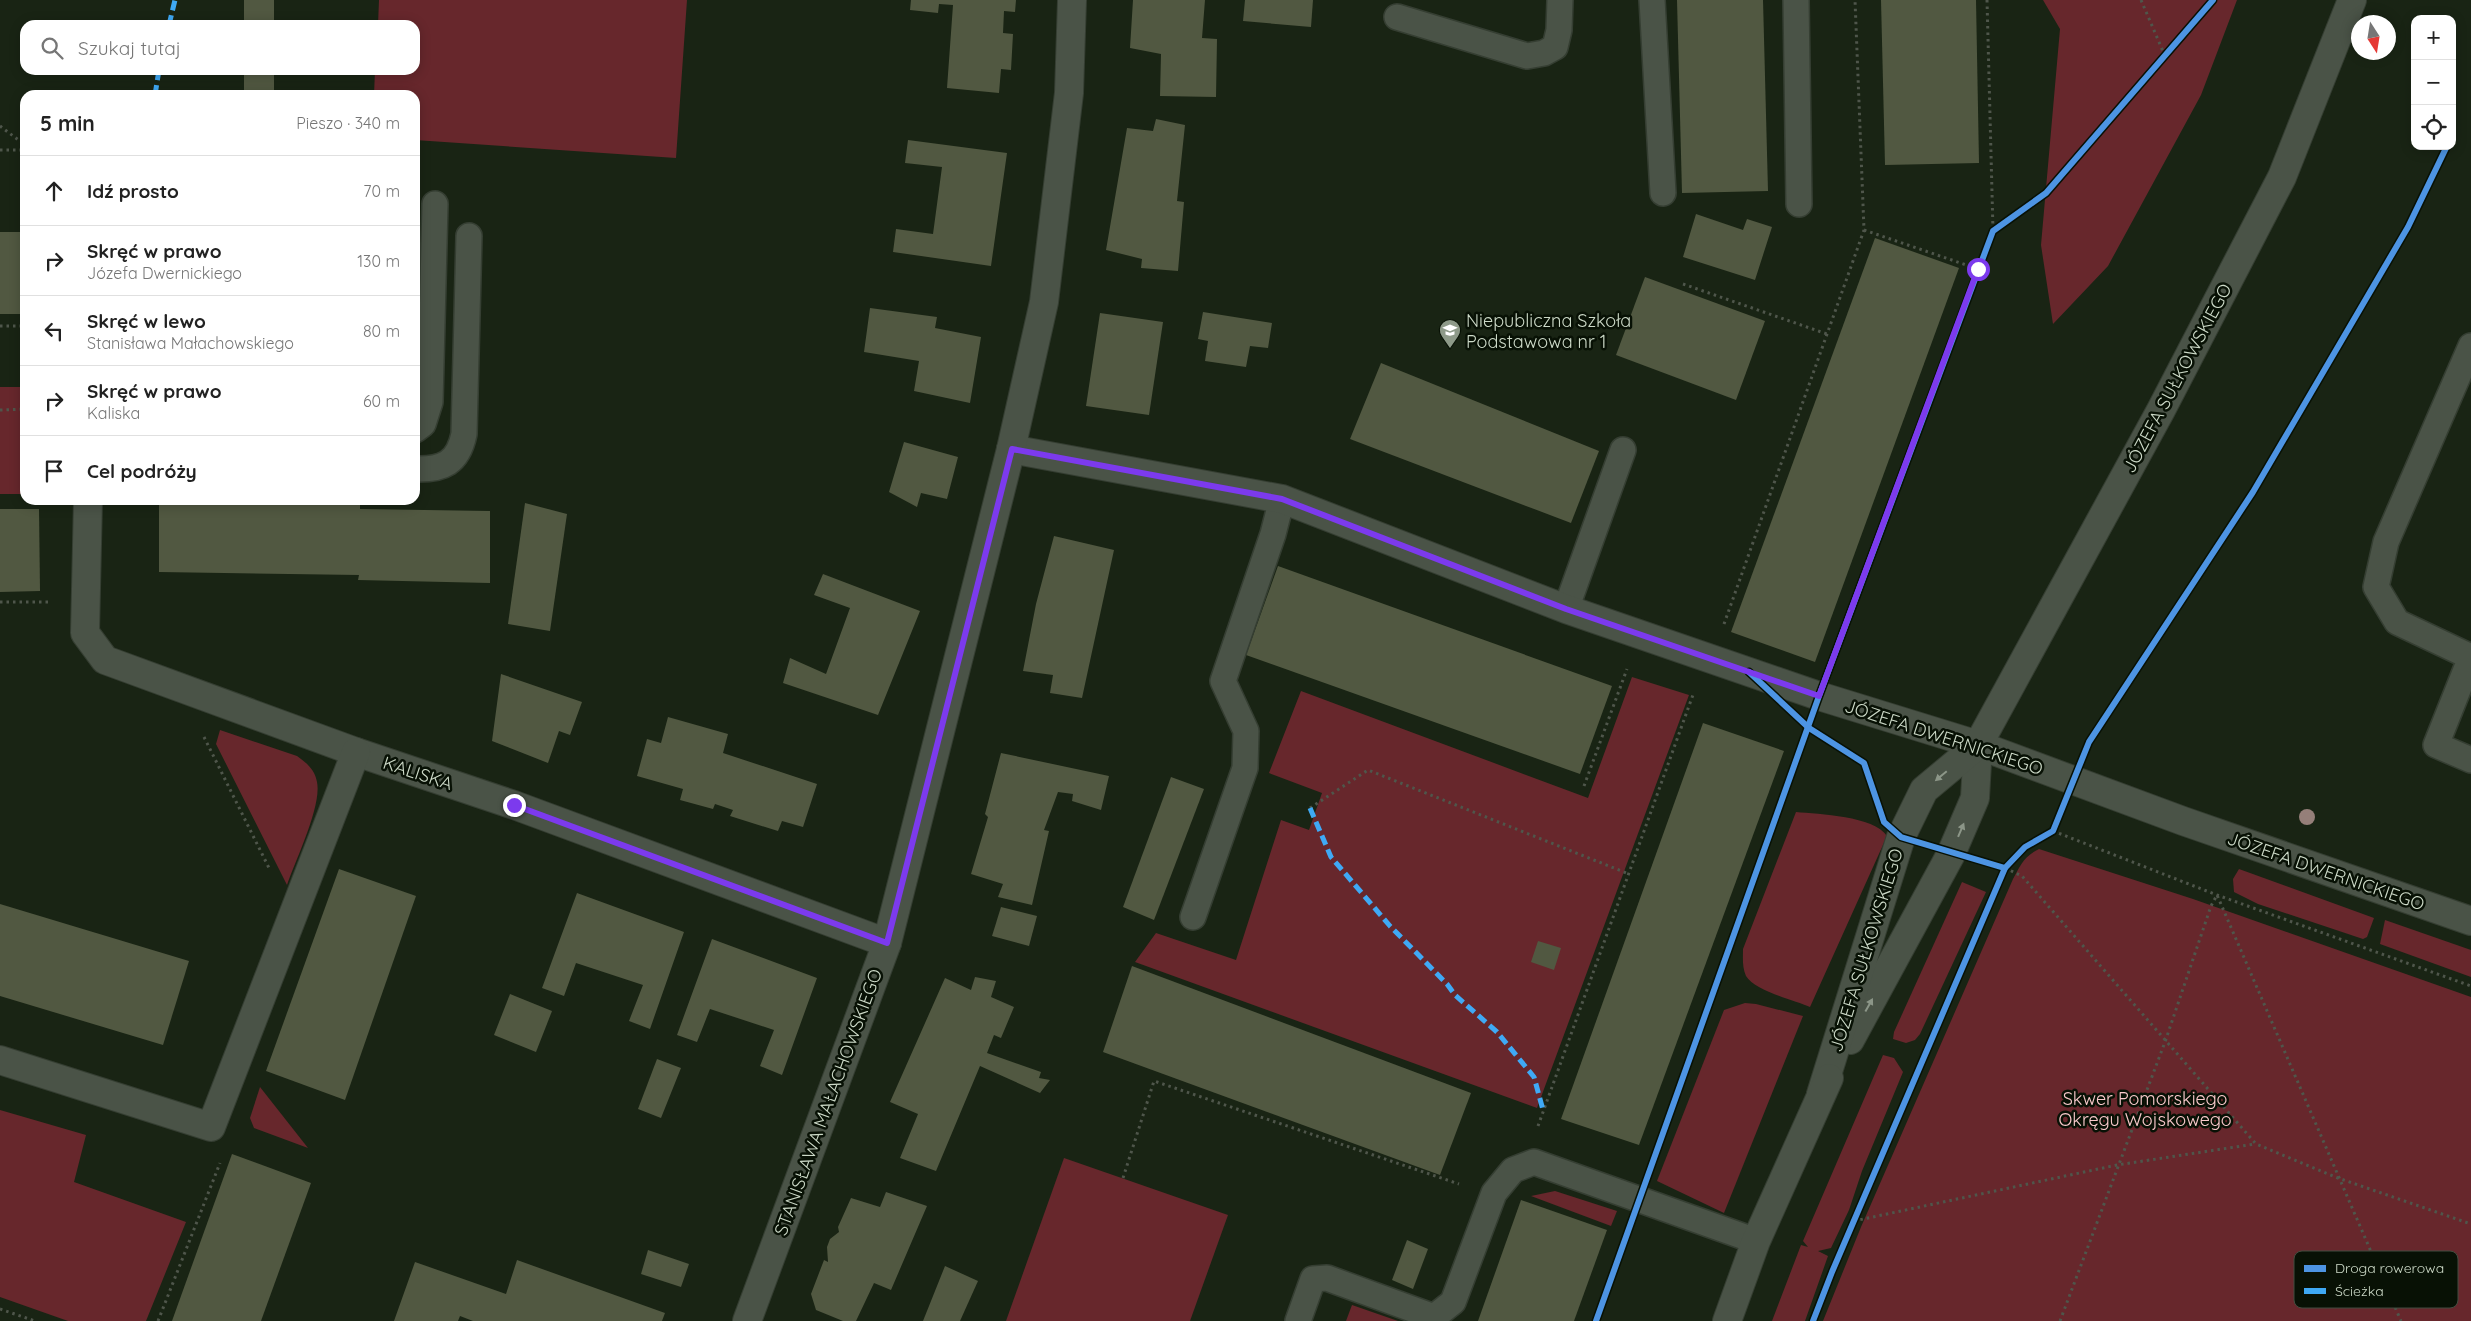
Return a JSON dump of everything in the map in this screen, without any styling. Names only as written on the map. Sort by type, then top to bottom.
[{"type":"street","name":"STANISŁAWA MAŁACHOWSKIEGO","points":[[747,1321],[887,943],[1012,449],[1044,302],[1069,93],[1072,0]]},
{"type":"street","name":"JÓZEFA SUŁKOWSKIEGO","points":[[1821,1094],[1901,837],[1924,790],[1978,745],[2161,410],[2282,177],[2352,0]]},
{"type":"street","name":"JÓZEFA DWERNICKIEGO","points":[[1012,449],[1282,499],[1566,609],[1819,696],[1978,745],[2073,782],[2471,921]]},
{"type":"street","name":"KALISKA","points":[[88,505],[85,633],[105,660],[356,752],[514,805],[887,943]]},
{"type":"street","name":"JÓZEFA SUŁKOWSKIEGO","points":[[1727,1321],[1756,1241],[1821,1094],[1951,854],[1975,798],[1978,745]]},
{"type":"street","points":[[0,1060],[211,1127],[356,752]]},
{"type":"lane","points":[[1397,16],[1527,56],[1544,53],[1555,47],[1559,30],[1560,0]]},
{"type":"lane","points":[[1652,0],[1663,193]]},
{"type":"lane","points":[[1796,0],[1799,204]]},
{"type":"lane","points":[[420,426],[430,402],[435,204]]},
{"type":"lane","points":[[420,469],[429,469],[448,463],[457,456],[462,446],[464,434],[469,236]]},
{"type":"lane","points":[[2471,346],[2386,542],[2376,587],[2397,622],[2471,657],[2436,745],[2471,760]]},
{"type":"lane","points":[[1566,609],[1623,450]]},
{"type":"lane","points":[[1193,917],[1245,768],[1246,731],[1222,682],[1273,534],[1282,499]]},
{"type":"lane","points":[[1298,1321],[1313,1279],[1319,1278],[1327,1278],[1434,1317],[1453,1302],[1494,1194],[1514,1170],[1534,1162],[1756,1241]]},
{"type":"path","points":[[1722,630],[1864,230],[1855,0]]},
{"type":"path","points":[[1987,0],[1993,231],[1990,238]]},
{"type":"path","points":[[2141,0],[2165,56]]},
{"type":"path","points":[[2159,63],[2171,49]]},
{"type":"path","points":[[0,126],[20,141]]},
{"type":"path","points":[[0,150],[20,150]]},
{"type":"path","points":[[1993,231],[2000,225]]},
{"type":"path","points":[[1864,230],[1978,269]]},
{"type":"path","points":[[1975,279],[1981,262]]},
{"type":"path","points":[[1683,284],[1827,334]]},
{"type":"path","points":[[0,326],[20,326]]},
{"type":"path","points":[[0,410],[20,410]]},
{"type":"path","points":[[0,602],[56,602]]},
{"type":"path","points":[[1584,786],[1627,668]]},
{"type":"path","points":[[1523,1166],[1695,690],[1704,693]]},
{"type":"path","points":[[200,729],[293,915]]},
{"type":"path","points":[[1310,808],[1368,770],[1629,874]]},
{"type":"path","points":[[2053,832],[2073,782]]},
{"type":"path","points":[[2046,835],[2053,832],[2217,895],[2471,986]]},
{"type":"path","points":[[1951,854],[2005,868],[2022,876],[2256,1144],[2338,1178],[2471,1224]]},
{"type":"path","points":[[2001,877],[2005,868],[2012,861]]},
{"type":"path","points":[[2060,1321],[2165,1042],[2211,906],[2217,895]]},
{"type":"path","points":[[2217,895],[2370,1251]]},
{"type":"path","points":[[1123,1178],[1154,1081],[1440,1179],[1494,1194]]},
{"type":"path","points":[[1854,1221],[2118,1165],[2256,1144]]},
{"type":"path","points":[[158,1321],[222,1157]]},
{"type":"path","points":[[1850,1229],[1858,1212]]},
{"type":"path","points":[[2395,1308],[2401,1321]]},
{"type":"path","points":[[0,1309],[35,1321]]},
{"type":"green space","points":[[379,0],[687,0],[676,158],[420,140],[420,90],[374,90],[375,75],[420,75],[420,20],[378,20]]},
{"type":"green space","points":[[2043,0],[2237,0],[2201,95],[2108,266],[2053,324],[2041,245],[2060,29]]},
{"type":"green space","points":[[0,387],[20,387],[20,494],[0,494]]},
{"type":"green space","points":[[1632,677],[1689,695],[1537,1108],[1135,962],[1156,933],[1236,960],[1281,820],[1309,830],[1322,793],[1269,773],[1301,691],[1588,798]]},
{"type":"green space","points":[[220,730],[297,756],[307,764],[314,774],[317,782],[316,805],[287,885],[216,744]]},
{"type":"green space","points":[[1796,812],[1859,820],[1880,829],[1887,836],[1810,1007],[1766,991],[1758,986],[1746,976],[1743,962],[1743,949]]},
{"type":"green space","name":"Skwer Pomorskiego Okręgu Wojskowego","points":[[2039,849],[2193,899],[2471,997],[2471,1321],[1823,1321],[1861,1227],[2013,879],[2026,858]]},
{"type":"green space","points":[[2239,869],[2374,918],[2367,937],[2363,939],[2258,904],[2234,892],[2233,879]]},
{"type":"green space","points":[[1962,882],[1986,892],[1920,1034],[1915,1040],[1906,1043],[1893,1039],[1894,1032]]},
{"type":"green space","points":[[2385,920],[2471,950],[2471,977],[2380,944]]},
{"type":"green space","points":[[1745,1003],[1803,1016],[1724,1213],[1657,1181],[1724,1010]]},
{"type":"green space","points":[[1883,1055],[1894,1058],[1903,1072],[1862,1171],[1849,1210],[1831,1248],[1818,1251],[1828,1256],[1805,1321],[1772,1321],[1801,1245],[1808,1247],[1803,1241]]},
{"type":"green space","points":[[260,1087],[308,1148],[254,1128],[250,1118]]},
{"type":"green space","points":[[0,1110],[86,1135],[74,1182],[186,1222],[146,1321],[68,1321],[0,1297]]},
{"type":"green space","points":[[1064,1158],[1228,1215],[1190,1321],[1006,1321]]},
{"type":"green space","points":[[1555,1191],[1617,1211],[1611,1226],[1531,1196]]},
{"type":"green space","points":[[1352,1305],[1398,1321],[1346,1321]]},
{"type":"building","points":[[244,0],[274,0],[274,20],[244,20]]},
{"type":"building","points":[[911,0],[1016,0],[1015,12],[1004,11],[1003,33],[1013,34],[1011,70],[1001,69],[999,93],[947,88],[953,5],[939,4],[938,13],[910,10]]},
{"type":"building","points":[[1133,0],[1205,0],[1202,38],[1217,39],[1216,97],[1160,96],[1161,54],[1130,48]]},
{"type":"building","points":[[1245,0],[1313,0],[1311,27],[1243,21]]},
{"type":"building","points":[[1677,0],[1763,0],[1768,191],[1682,193]]},
{"type":"building","points":[[1881,0],[1976,0],[1979,163],[1885,165]]},
{"type":"building","points":[[244,75],[274,75],[274,90],[244,90]]},
{"type":"building","points":[[1156,119],[1185,125],[1177,201],[1184,202],[1178,271],[1141,268],[1142,259],[1106,250],[1127,128],[1153,131]]},
{"type":"building","points":[[908,140],[1007,153],[991,266],[893,252],[896,229],[933,234],[942,167],[905,163]]},
{"type":"building","points":[[1696,214],[1743,230],[1747,219],[1772,227],[1755,280],[1683,257]]},
{"type":"building","points":[[0,232],[20,232],[20,314],[0,314]]},
{"type":"building","points":[[1875,238],[1959,268],[1815,662],[1731,632]]},
{"type":"building","points":[[1645,277],[1765,321],[1736,400],[1616,355]]},
{"type":"building","points":[[870,308],[937,317],[935,328],[981,337],[970,403],[914,391],[919,361],[864,352]]},
{"type":"building","points":[[1203,312],[1272,323],[1268,348],[1250,346],[1246,367],[1205,361],[1208,341],[1198,339]]},
{"type":"building","points":[[1100,313],[1163,322],[1149,415],[1086,406]]},
{"type":"building","points":[[1381,363],[1599,451],[1571,523],[1350,439]]},
{"type":"building","points":[[904,442],[958,457],[947,499],[921,493],[917,507],[889,492]]},
{"type":"building","points":[[525,503],[567,514],[550,631],[508,624]]},
{"type":"building","points":[[159,505],[360,505],[360,509],[490,511],[490,583],[358,580],[359,575],[159,572]]},
{"type":"building","points":[[0,509],[39,509],[40,591],[0,592]]},
{"type":"building","points":[[1054,536],[1114,550],[1082,698],[1050,693],[1053,675],[1023,671],[1036,604]]},
{"type":"building","points":[[1278,566],[1612,686],[1580,774],[1246,655]]},
{"type":"building","points":[[823,574],[920,611],[878,715],[783,683],[790,658],[826,674],[850,608],[814,595]]},
{"type":"building","points":[[501,674],[582,702],[570,735],[559,731],[548,763],[492,741]]},
{"type":"building","points":[[668,717],[728,734],[723,753],[817,784],[803,827],[782,821],[778,831],[730,816],[733,810],[715,804],[713,809],[680,800],[683,789],[637,776],[647,739],[661,743]]},
{"type":"building","points":[[1703,723],[1784,751],[1639,1145],[1561,1119]]},
{"type":"building","points":[[1001,753],[1109,776],[1101,810],[1072,801],[1073,794],[1058,792],[1044,830],[1049,831],[1032,905],[998,897],[1003,884],[971,874],[988,817],[985,814]]},
{"type":"building","points":[[1171,777],[1204,789],[1154,920],[1123,907]]},
{"type":"building","points":[[339,869],[416,896],[345,1100],[266,1071]]},
{"type":"building","points":[[577,893],[684,932],[650,1029],[629,1021],[643,985],[576,963],[564,996],[542,988]]},
{"type":"building","points":[[0,904],[189,961],[163,1045],[0,996]]},
{"type":"building","points":[[1001,907],[1037,916],[1029,946],[992,936]]},
{"type":"building","points":[[712,939],[817,978],[782,1075],[760,1066],[774,1030],[710,1009],[697,1042],[677,1035]]},
{"type":"building","points":[[1538,941],[1561,948],[1554,970],[1531,962]]},
{"type":"building","points":[[1132,966],[1471,1093],[1440,1175],[1103,1052]]},
{"type":"building","points":[[975,977],[996,981],[991,997],[1014,1007],[1001,1038],[994,1035],[987,1053],[1041,1072],[1039,1078],[1050,1080],[1040,1093],[980,1066],[936,1171],[900,1158],[918,1114],[890,1102],[945,978],[971,990]]},
{"type":"building","points":[[510,994],[552,1011],[536,1052],[494,1035]]},
{"type":"building","points":[[657,1059],[681,1068],[661,1118],[638,1109]]},
{"type":"building","points":[[232,1154],[311,1183],[261,1321],[172,1321]]},
{"type":"building","points":[[886,1192],[927,1206],[891,1290],[874,1283],[856,1321],[843,1321],[816,1310],[811,1294],[824,1260],[828,1262],[827,1247],[830,1239],[839,1232],[838,1227],[851,1198],[880,1207]]},
{"type":"building","points":[[1521,1200],[1607,1230],[1574,1321],[1478,1321]]},
{"type":"building","points":[[1407,1240],[1428,1249],[1413,1289],[1392,1280]]},
{"type":"building","points":[[648,1250],[689,1264],[681,1287],[641,1274]]},
{"type":"building","points":[[517,1260],[665,1313],[662,1321],[473,1321],[460,1316],[458,1321],[394,1321],[415,1262],[506,1294]]},
{"type":"building","points":[[945,1266],[978,1281],[960,1321],[923,1321]]},
{"type":"marked path","points":[[170,20],[175,0]]},
{"type":"marked path","points":[[156,90],[158,75]]},
{"type":"marked path","points":[[1310,808],[1331,857],[1390,926],[1447,984],[1455,995],[1497,1032],[1534,1077],[1543,1110]]},
{"type":"cycle path","points":[[1596,1321],[1819,696],[1993,231],[2046,193],[2213,0]]},
{"type":"cycle path","points":[[1813,1321],[1832,1272],[2005,868],[2025,847],[2053,831],[2089,742],[2253,492],[2408,227],[2445,150]]},
{"type":"cycle path","points":[[1749,672],[1809,728],[1864,763],[1884,822],[1901,837],[2005,868]]},
{"type":"place","name":"Niepubliczna Szkoła Podstawowa nr 1","points":[[1450,349]]},
{"type":"route","points":[[514,805],[887,943],[1012,449],[1282,499],[1566,609],[1819,696],[1978,269]]}]
